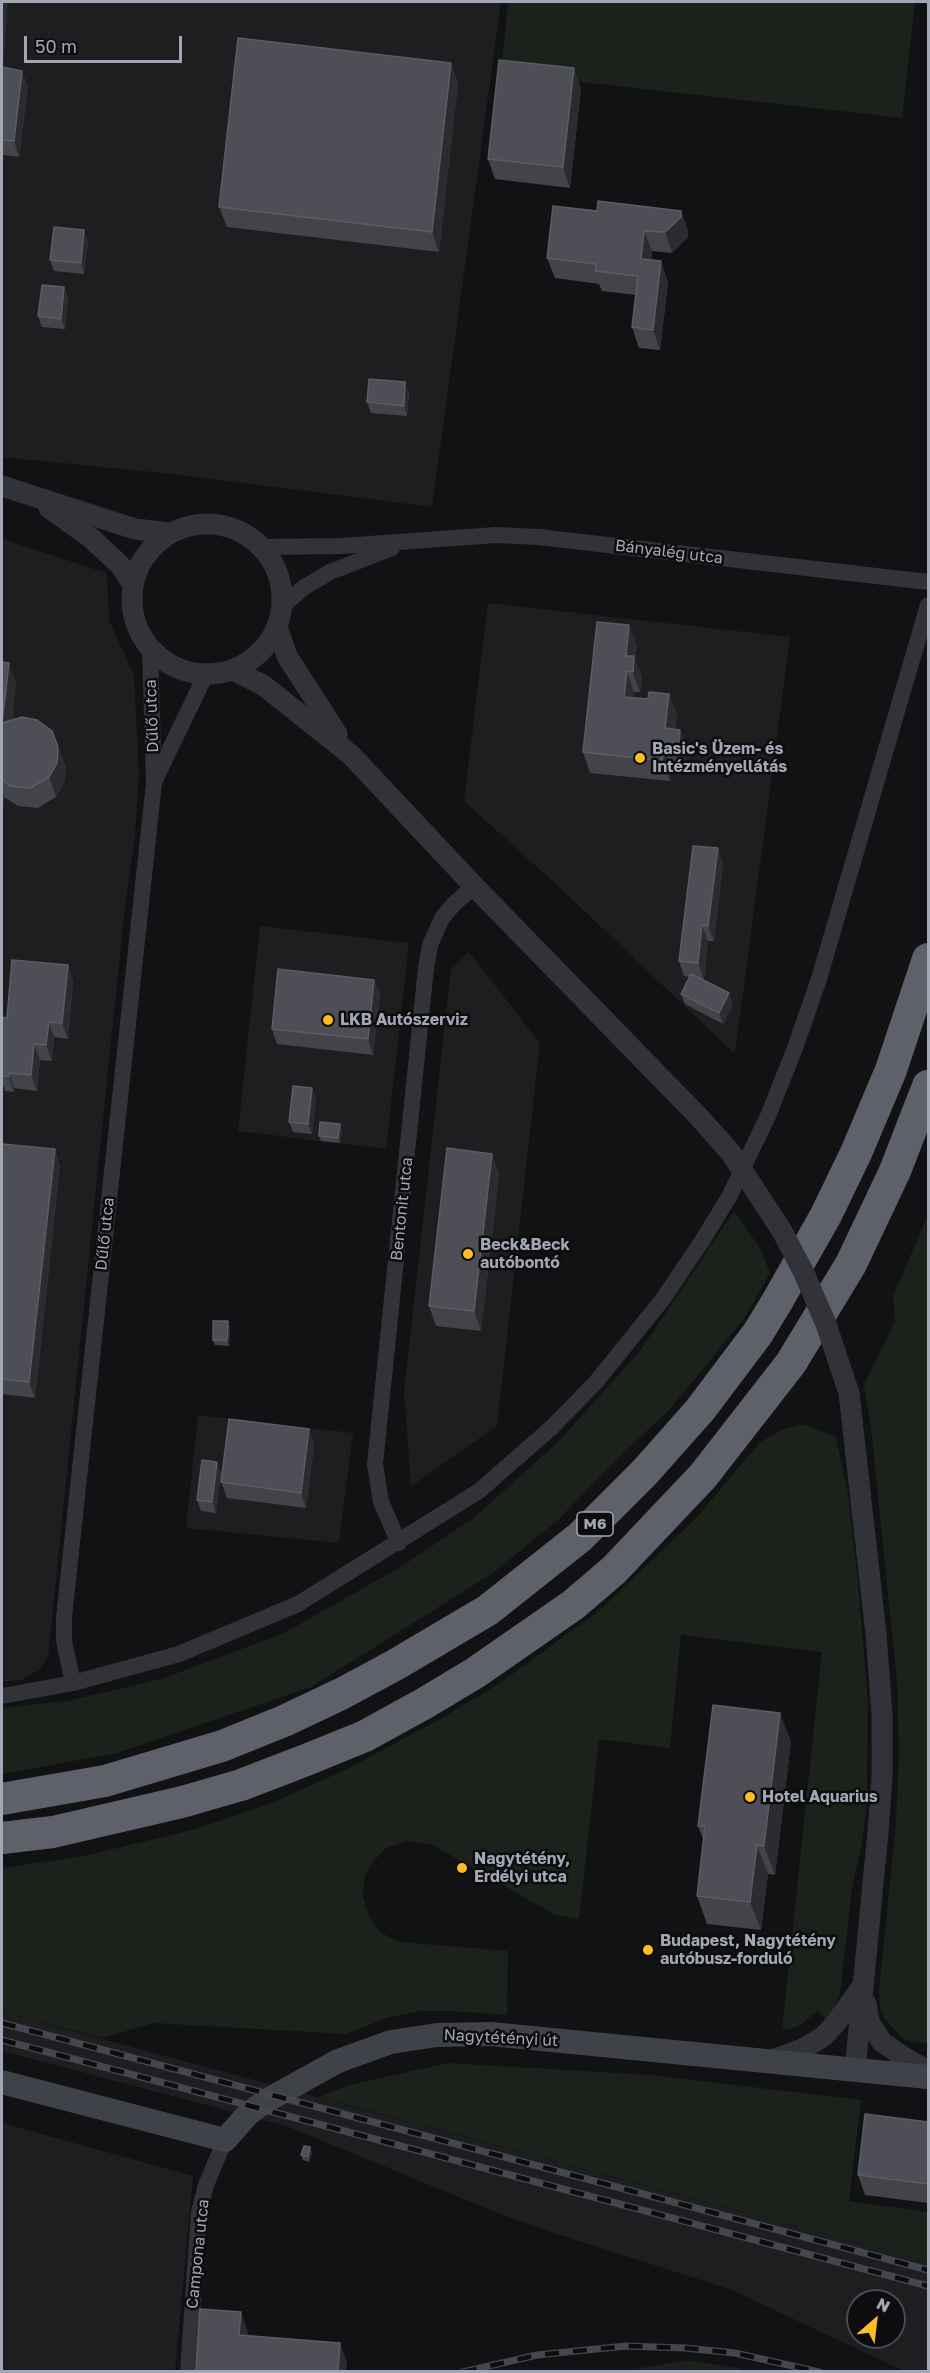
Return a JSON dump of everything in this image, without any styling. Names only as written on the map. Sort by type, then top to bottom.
[{"type":"highway","name":"M6","points":[[2,1799],[105,1781],[222,1746],[284,1722],[342,1695],[488,1610],[580,1537],[645,1472],[700,1410],[758,1333],[778,1300],[826,1215],[856,1153],[891,1070],[928,959]]},
{"type":"highway","name":"M6","points":[[2,1838],[63,1830],[182,1803],[241,1785],[326,1752],[365,1736],[465,1679],[573,1605],[614,1570],[703,1476],[791,1363],[851,1264],[895,1171],[928,1086]]},
{"type":"main road","name":"Nagytétényi út","points":[[225,2140],[248,2114],[264,2102],[330,2065],[391,2042],[426,2037],[491,2034],[928,2077]]},
{"type":"main road","points":[[2,2082],[225,2140]]},
{"type":"street","name":"Bányalég utca","points":[[2,486],[135,529],[171,533]]},
{"type":"street","name":"Bányalég utca","points":[[29,496],[91,538],[120,565],[132,584]]},
{"type":"street","name":"Bányalég utca","points":[[279,617],[281,585],[274,564],[261,547],[246,534],[228,526],[208,524],[189,526],[171,533],[153,546],[140,563],[132,584],[133,615],[139,633],[150,649],[166,663],[185,672],[206,675],[232,670],[259,653],[266,646],[279,617],[303,588],[330,572],[410,541]]},
{"type":"street","name":"Bányalég utca","points":[[261,547],[342,546],[486,536],[539,537],[928,582]]},
{"type":"street","points":[[2,1696],[73,1683],[179,1654],[298,1604],[479,1491],[551,1428],[596,1382],[663,1299],[729,1197],[768,1116],[799,1038],[819,979],[928,605]]},
{"type":"street","points":[[279,617],[287,656],[351,755]]},
{"type":"street","name":"Dűlő utca","points":[[73,1683],[64,1641],[64,1617],[154,783],[150,649]]},
{"type":"street","points":[[232,670],[263,685],[351,755],[474,886],[698,1116],[730,1153],[782,1231],[804,1273],[826,1324],[849,1393],[876,1634],[882,1714],[879,1821],[855,2070]]},
{"type":"street","name":"Dűlő utca","points":[[154,783],[206,675]]},
{"type":"street","name":"Bentonit utca","points":[[399,1543],[381,1502],[375,1464],[426,968],[430,945],[442,918],[474,886]]},
{"type":"street","points":[[768,2061],[802,2049],[823,2037],[864,1985]]},
{"type":"street","points":[[864,1985],[869,2022],[882,2042],[928,2071]]},
{"type":"street","name":"Campona utca","points":[[188,2372],[199,2212],[206,2185],[225,2140]]},
{"type":"shaded area","points":[[2,2],[501,2],[432,507],[172,474],[2,457]]},
{"type":"shaded area","points":[[508,2],[915,2],[902,118],[501,73]]},
{"type":"shaded area","points":[[2,539],[107,573],[109,620],[134,675],[139,774],[135,836],[125,905],[48,1657],[39,1670],[21,1680],[2,1682]]},
{"type":"shaded area","points":[[488,603],[790,637],[735,1054],[559,887],[464,801]]},
{"type":"shaded area","points":[[260,926],[409,943],[386,1149],[238,1131]]},
{"type":"shaded area","name":"Beck&Beck autóbontó","points":[[469,952],[540,1043],[497,1426],[411,1486],[404,1392],[451,969]]},
{"type":"shaded area","points":[[734,1211],[760,1248],[770,1273],[744,1319],[670,1409],[558,1520],[493,1573],[311,1687],[117,1753],[2,1774],[2,1708],[67,1701],[161,1679],[282,1634],[399,1568],[475,1517],[560,1440],[640,1351]]},
{"type":"shaded area","points":[[928,1215],[928,2044],[902,2038],[884,2018],[880,2005],[879,1991],[896,1823],[899,1754],[897,1681],[871,1428],[864,1385],[895,1321],[893,1296]]},
{"type":"shaded area","points":[[198,1415],[353,1433],[339,1543],[186,1528]]},
{"type":"shaded area","points":[[803,1424],[836,1437],[848,1493],[868,1702],[867,1801],[862,1843],[852,1889],[840,1993],[834,2010],[827,2020],[818,2011],[797,2027],[782,2030],[822,1652],[681,1635],[670,1748],[599,1739],[579,1919],[555,1915],[431,1844],[408,1841],[386,1848],[371,1864],[364,1879],[363,1897],[369,1916],[380,1932],[399,1942],[508,1951],[507,2015],[420,2011],[387,2018],[345,2034],[154,2023],[102,2038],[2,2012],[2,1868],[84,1856],[196,1829],[274,1802],[347,1769],[438,1720],[497,1685],[599,1611],[697,1517],[760,1442],[784,1429]]},
{"type":"shaded area","points":[[2,2012],[928,2262],[928,2371],[904,2371],[857,2349],[906,2349],[906,2289],[846,2289],[846,2344],[732,2290],[500,2214],[286,2126],[2,2051]]},
{"type":"shaded area","points":[[448,2063],[651,2075],[861,2100],[849,2201],[928,2212],[928,2262],[319,2097],[349,2085]]},
{"type":"shaded area","points":[[2,2123],[193,2176],[175,2371],[2,2371]]},
{"type":"shaded area","points":[[688,2360],[686,2371],[622,2371]]},
{"type":"shaded area","points":[[688,2360],[737,2368],[750,2371],[686,2371]]},
{"type":"building","points":[[238,38],[451,63],[432,232],[219,207]]},
{"type":"building","points":[[499,60],[574,68],[563,167],[488,159]]},
{"type":"building","points":[[2,67],[22,71],[14,141],[2,140]]},
{"type":"building","points":[[598,201],[681,211],[681,217],[665,232],[644,231],[641,259],[661,261],[653,330],[632,327],[638,276],[595,271],[596,264],[547,258],[553,206],[597,211]]},
{"type":"building","points":[[54,227],[84,230],[81,263],[50,260]]},
{"type":"building","points":[[42,285],[64,287],[61,319],[38,316]]},
{"type":"building","points":[[369,379],[405,382],[404,406],[367,402]]},
{"type":"building","points":[[597,622],[629,625],[626,656],[634,656],[633,672],[627,671],[624,697],[648,699],[649,692],[669,694],[665,728],[680,730],[678,749],[664,747],[662,761],[583,752]]},
{"type":"building","points":[[2,662],[9,663],[2,723]]},
{"type":"building","points":[[22,717],[37,720],[52,731],[58,747],[57,763],[49,777],[30,788],[10,786],[2,780],[2,723]]},
{"type":"building","points":[[693,846],[718,848],[708,926],[702,925],[698,963],[679,961]]},
{"type":"building","points":[[12,960],[68,965],[62,1023],[49,1022],[46,1045],[34,1044],[31,1075],[9,1073],[9,1076],[2,1076],[2,1017],[7,1018]]},
{"type":"building","name":"LKB Autószerviz","points":[[278,969],[374,980],[368,1039],[272,1029]]},
{"type":"building","points":[[691,974],[729,993],[719,1013],[681,994]]},
{"type":"building","points":[[293,1086],[312,1088],[308,1124],[289,1122]]},
{"type":"building","points":[[320,1122],[340,1124],[338,1138],[319,1136]]},
{"type":"building","points":[[2,1144],[55,1149],[29,1382],[2,1379]]},
{"type":"building","points":[[447,1148],[492,1154],[474,1311],[429,1306]]},
{"type":"building","points":[[213,1321],[228,1321],[227,1340],[213,1340]]},
{"type":"building","points":[[229,1419],[309,1429],[301,1493],[221,1482]]},
{"type":"building","points":[[202,1460],[217,1462],[212,1502],[197,1500]]},
{"type":"building","name":"Hotel Aquarius","points":[[713,1705],[780,1713],[764,1846],[757,1845],[750,1902],[697,1896],[705,1826],[698,1826]]},
{"type":"building","points":[[865,2114],[928,2122],[928,2184],[858,2175]]},
{"type":"building","points":[[304,2146],[310,2147],[308,2157],[301,2155]]},
{"type":"building","points":[[200,2309],[241,2312],[239,2335],[340,2343],[338,2372],[196,2372]]},
{"type":"railway","points":[[2,2023],[928,2270]]},
{"type":"railway","points":[[2,2040],[928,2286]]},
{"type":"railway","points":[[463,2372],[537,2355],[626,2346],[735,2353],[819,2372]]},
{"type":"place","name":"Basic's Üzem- és Intézményellátás","points":[[640,758]]},
{"type":"place","name":"LKB Autószerviz","points":[[328,1020]]},
{"type":"place","name":"Beck&Beck autóbontó","points":[[468,1254]]},
{"type":"place","name":"Hotel Aquarius","points":[[750,1797]]},
{"type":"place","name":"Nagytétény, Erdélyi utca","points":[[462,1868]]},
{"type":"place","name":"Budapest, Nagytétény autóbusz-forduló","points":[[648,1950]]}]
